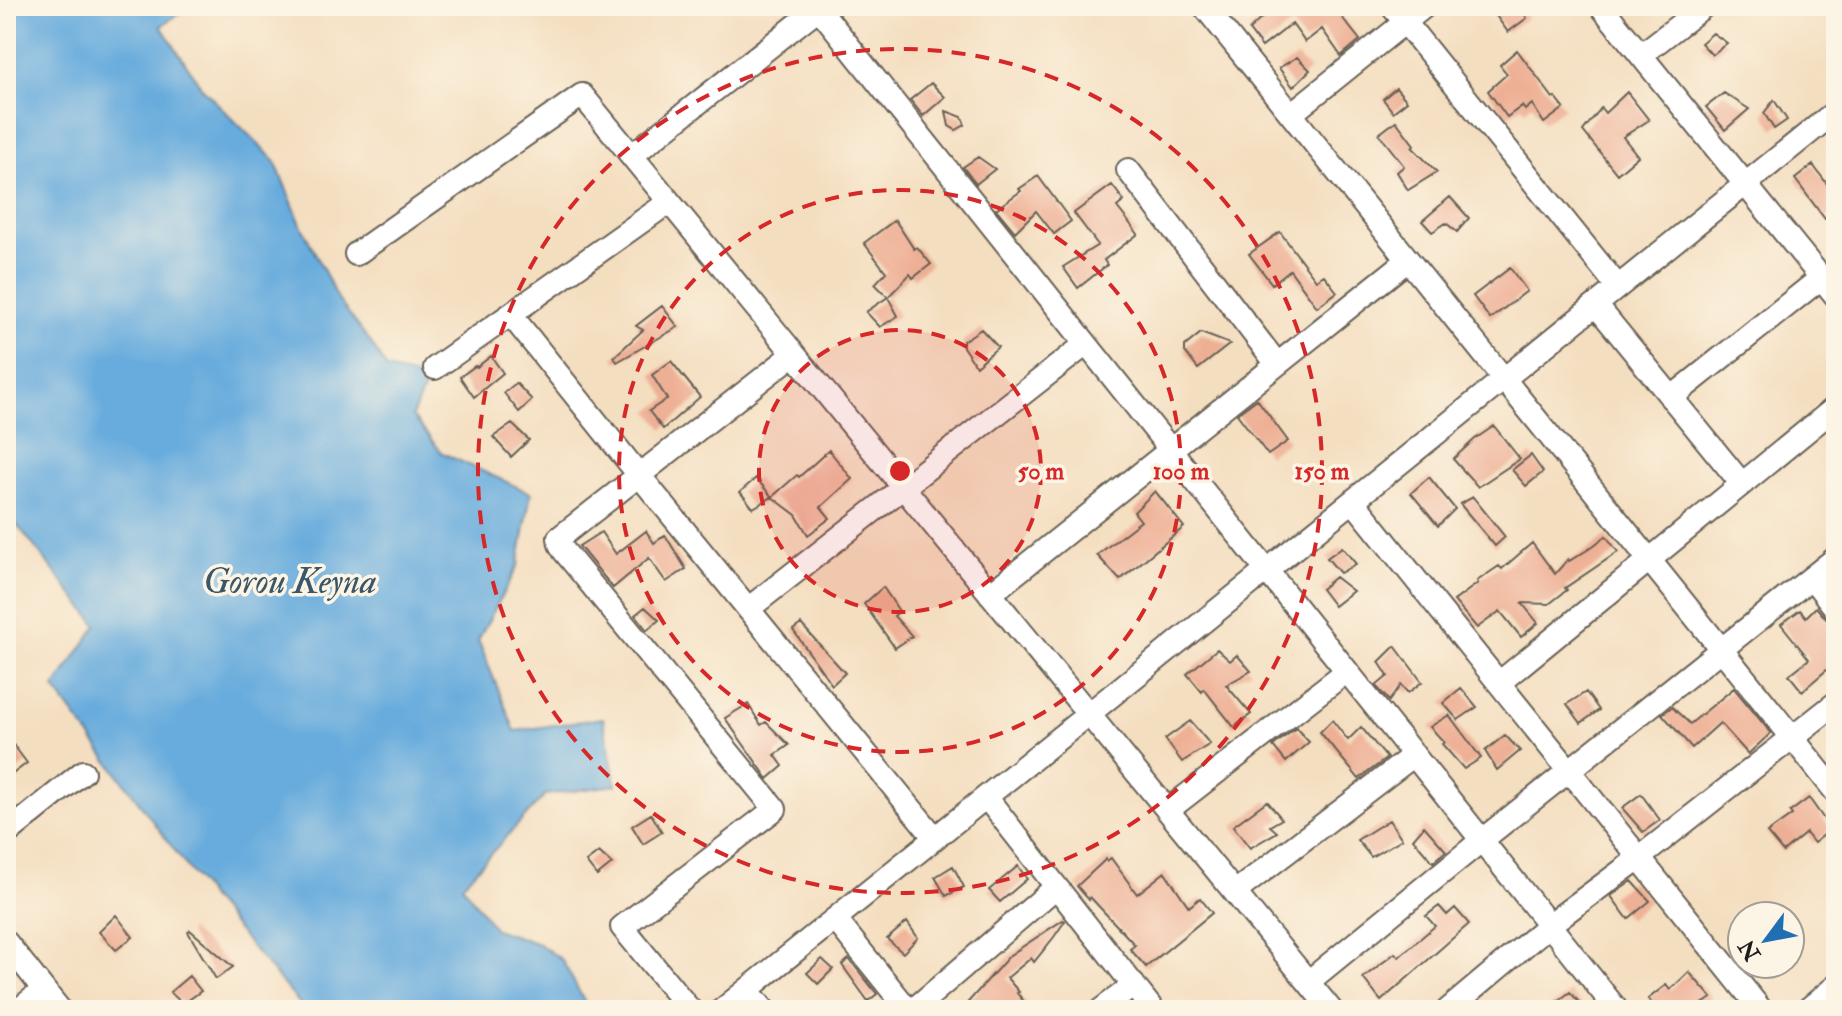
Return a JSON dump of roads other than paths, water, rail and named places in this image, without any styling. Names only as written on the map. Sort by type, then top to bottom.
[{"type":"street","points":[[1204,6],[1836,792]]},
{"type":"street","points":[[1291,114],[1398,14],[1425,6]]},
{"type":"street","points":[[1601,6],[1836,296]]},
{"type":"street","points":[[1641,55],[1704,6]]},
{"type":"street","points":[[631,156],[819,7],[1617,1010]]},
{"type":"street","points":[[1398,14],[1618,287]]},
{"type":"street","points":[[356,254],[582,95],[1331,1010]]},
{"type":"street","points":[[722,1010],[1835,114]]},
{"type":"street","points":[[1128,170],[1277,364]]},
{"type":"street","points":[[435,368],[669,202]]},
{"type":"street","points":[[990,594],[1408,260]]},
{"type":"street","points":[[1671,398],[1821,278]]},
{"type":"street","points":[[1596,305],[1742,484]]},
{"type":"street","points":[[511,315],[935,838]]},
{"type":"street","points":[[748,609],[1086,344]]},
{"type":"street","points":[[690,1010],[622,927],[775,809],[560,544],[559,538],[794,354]]},
{"type":"street","points":[[1499,683],[1836,407]]},
{"type":"street","points":[[1353,501],[1761,1010]]},
{"type":"street","points":[[1308,982],[1836,558]]},
{"type":"street","points":[[1812,578],[1836,609]]},
{"type":"street","points":[[1168,810],[1347,671]]},
{"type":"street","points":[[1448,1010],[1549,925],[1836,703]]},
{"type":"street","points":[[1235,892],[1414,755]]},
{"type":"street","points":[[6,834],[83,772]]},
{"type":"street","points":[[986,797],[1153,1010]]},
{"type":"street","points":[[835,919],[910,1010],[1056,887]]},
{"type":"street","points":[[6,942],[60,1010]]},
{"type":"street","points":[[1101,1010],[1134,985]]},
{"type":"street","points":[[1807,1010],[1836,986]]},
{"type":"street","points":[[18,1010],[44,990]]},
{"type":"street","points":[[747,990],[764,1010]]},
{"type":"water","name":"Gorou Keyna","points":[[6,6],[190,6],[161,26],[202,88],[275,161],[302,227],[339,301],[387,369],[428,379],[412,416],[442,453],[531,493],[518,566],[478,640],[515,731],[603,718],[616,785],[545,795],[462,885],[495,929],[539,944],[562,960],[589,1010],[305,1010],[210,898],[54,688],[97,625],[6,511]]}]
